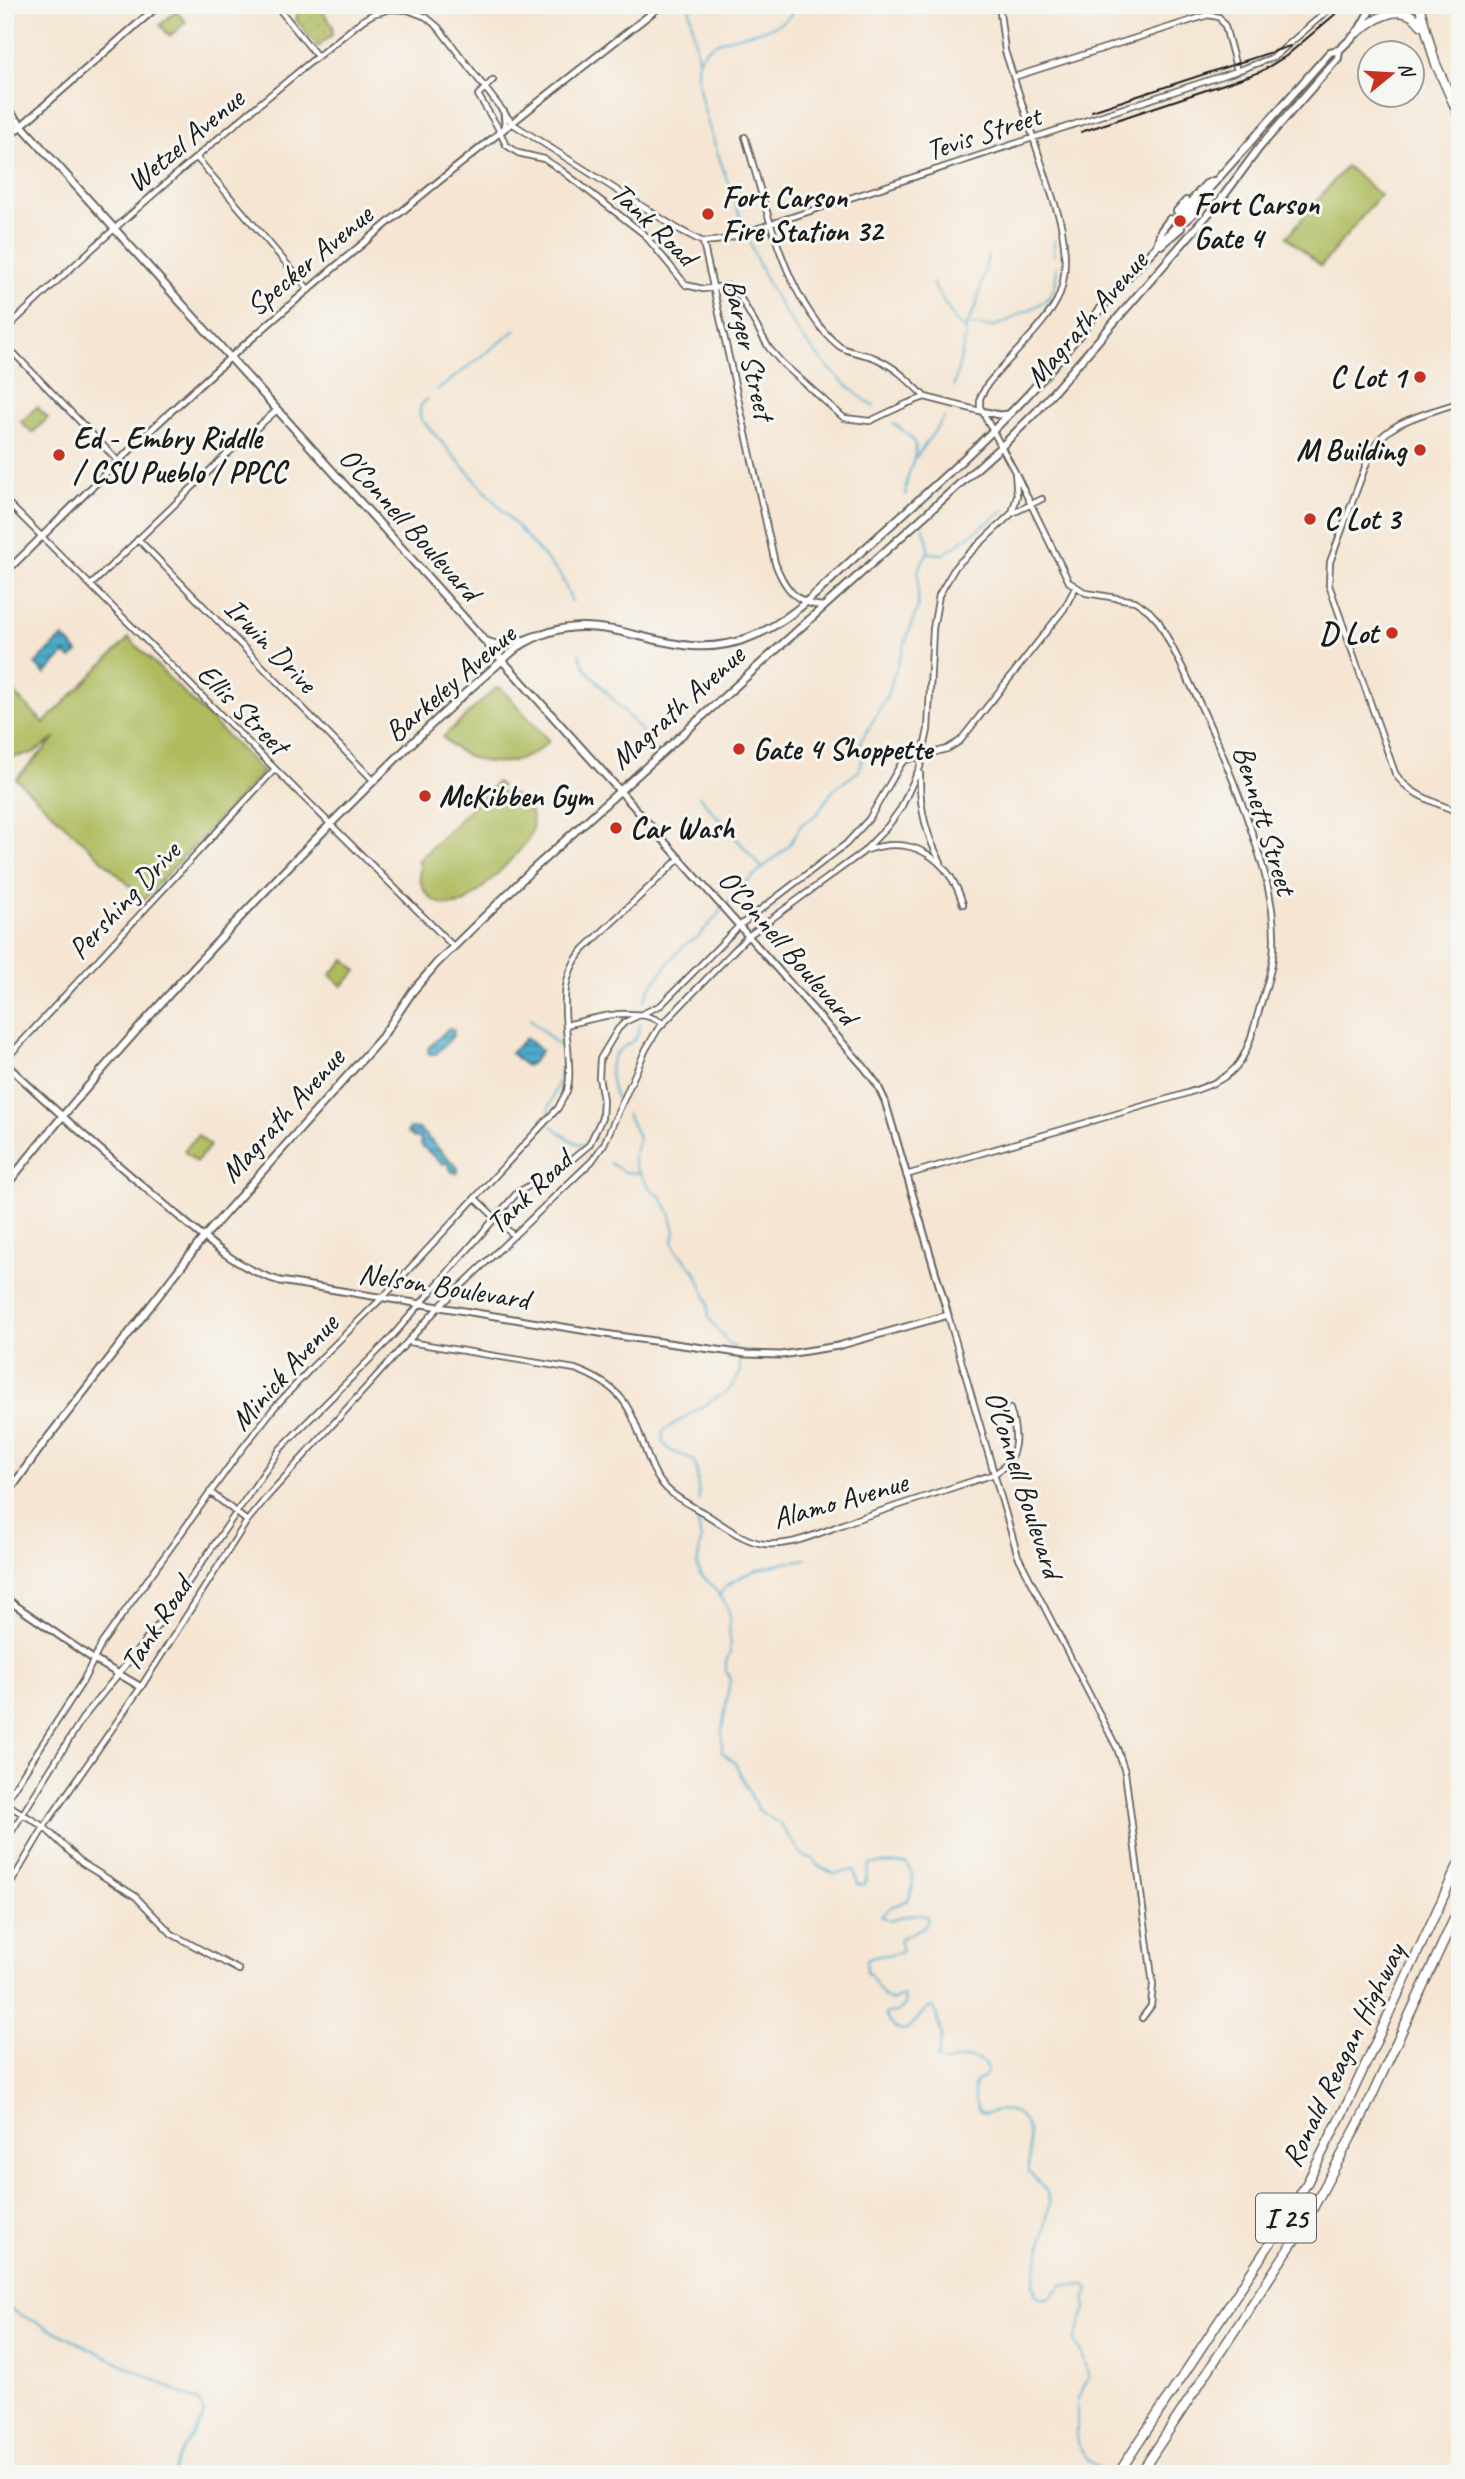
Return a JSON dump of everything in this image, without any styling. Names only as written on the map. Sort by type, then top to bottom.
[{"type":"highway","points":[[1419,5],[1444,85],[1460,118]]},
{"type":"highway","points":[[1358,32],[1388,10],[1404,9],[1417,18],[1429,42]]},
{"type":"highway","name":"Ronald Reagan Highway","points":[[1118,2474],[1275,2236],[1313,2171],[1460,1861]]},
{"type":"highway","name":"Ronald Reagan Highway","points":[[1140,2474],[1310,2215],[1364,2113],[1460,1906]]},
{"type":"main road","name":"Magrath Avenue","points":[[5,1497],[204,1237],[381,1038],[419,982],[530,872],[619,790],[1002,447],[1037,411],[1222,198],[1259,148],[1338,58],[1339,50],[1358,32],[1373,5]]},
{"type":"main road","points":[[1218,178],[1196,191],[1182,216],[1218,178],[1330,52],[1339,50]]},
{"type":"main road","name":"O'Connell Boulevard","points":[[5,107],[619,790]]},
{"type":"main road","name":"Barkeley Avenue","points":[[5,1187],[61,1116],[186,974],[330,824],[518,647],[544,633],[568,627],[593,626],[668,645],[717,646],[738,642],[784,620],[993,431],[1120,285],[1156,247],[1168,241],[1175,223],[1161,231],[1156,247]]},
{"type":"street","points":[[5,140],[159,5]]},
{"type":"street","points":[[276,5],[317,56]]},
{"type":"street","name":"Specker Avenue","points":[[5,573],[118,461],[230,358],[501,133],[662,5]]},
{"type":"street","points":[[5,1842],[67,1741],[162,1620],[267,1465],[292,1435],[388,1341],[517,1193],[569,1162],[589,1145],[602,1118],[603,1100],[598,1077],[600,1059],[618,1029],[625,1022],[661,1005],[739,926],[846,845],[869,819],[901,764],[913,757],[947,749],[960,741],[1064,609],[1076,588],[1064,574],[1015,472],[981,411],[980,398],[987,385],[1052,309],[1062,285],[1065,244],[1002,41],[999,5]]},
{"type":"street","name":"Tevis Street","points":[[703,242],[722,240],[1034,139],[1274,57],[1327,10],[1325,5]]},
{"type":"street","name":"Wetzel Avenue","points":[[5,330],[114,228],[317,56],[373,14],[391,9],[408,10]]},
{"type":"street","name":"Barger Street","points":[[408,10],[426,17],[438,27],[513,124],[678,229],[703,242],[775,563],[789,590],[803,603]]},
{"type":"street","points":[[1014,77],[1208,15],[1219,17],[1225,26],[1237,71]]},
{"type":"street","points":[[484,87],[493,80]]},
{"type":"street","name":"Tank Road","points":[[484,87],[478,95],[498,126],[504,144],[510,149],[549,161],[643,234],[686,285],[698,289],[727,286],[736,290],[769,348],[844,418],[870,421],[925,397]]},
{"type":"street","points":[[501,133],[505,123],[504,112]]},
{"type":"street","points":[[745,137],[788,272],[821,330],[842,348],[873,357],[900,371],[925,397],[999,415],[1009,414]]},
{"type":"street","points":[[196,157],[309,290]]},
{"type":"street","points":[[5,344],[118,461]]},
{"type":"street","points":[[1460,402],[1394,426],[1378,439],[1330,562],[1328,578],[1335,605],[1395,773],[1410,789],[1460,813]]},
{"type":"street","points":[[91,585],[227,454],[277,410]]},
{"type":"street","points":[[1012,513],[1017,496],[1015,472]]},
{"type":"street","name":"Ellis Street","points":[[5,499],[453,946]]},
{"type":"street","name":"Tank Road","points":[[5,1893],[44,1827],[141,1687],[247,1521],[438,1308],[598,1153],[649,1042],[663,1023],[748,936],[863,852],[901,808],[923,755],[930,704],[934,620],[939,595],[956,566],[1012,513],[1042,499]]},
{"type":"street","name":"Irwin Drive","points":[[138,539],[374,781]]},
{"type":"street","name":"Bennett Street","points":[[906,1175],[1206,1087],[1232,1071],[1244,1058],[1249,1046],[1272,965],[1274,929],[1262,864],[1227,763],[1207,715],[1154,615],[1129,599],[1086,593],[1076,588]]},
{"type":"street","points":[[803,603],[825,606]]},
{"type":"street","points":[[485,640],[507,646],[544,633]]},
{"type":"street","points":[[920,767],[923,818],[932,845],[956,885],[963,904]]},
{"type":"street","name":"Pershing Drive","points":[[5,1061],[274,770]]},
{"type":"street","name":"O'Connell Boulevard","points":[[619,790],[872,1077],[884,1101],[1017,1556],[1111,1737],[1122,1764],[1130,1800],[1153,1985],[1151,2006],[1142,2018]]},
{"type":"street","points":[[863,852],[888,845],[909,846],[943,865]]},
{"type":"street","name":"Minick Avenue","points":[[5,1802],[83,1681],[108,1635],[274,1408],[381,1299],[553,1115],[563,1099],[570,1074],[566,982],[578,956],[680,858]]},
{"type":"street","points":[[566,1025],[604,1017],[642,1015],[663,1023]]},
{"type":"street","name":"Nelson Boulevard","points":[[5,1061],[61,1116],[204,1237],[242,1265],[268,1278],[295,1285],[438,1308],[715,1351],[758,1355],[838,1346],[948,1315]]},
{"type":"street","points":[[475,1198],[514,1236]]},
{"type":"street","name":"Alamo Avenue","points":[[408,1342],[575,1369],[597,1379],[616,1393],[636,1420],[654,1471],[666,1489],[689,1505],[758,1542],[776,1543],[802,1538],[994,1474]]},
{"type":"street","points":[[994,1474],[1008,1463],[1016,1447],[1017,1433],[1010,1409]]},
{"type":"street","points":[[210,1492],[247,1521]]},
{"type":"street","points":[[5,1598],[93,1659],[141,1687]]},
{"type":"street","points":[[5,1802],[44,1827],[82,1863],[135,1896],[172,1934],[239,1970]]},
{"type":"green space","points":[[307,5],[310,8],[318,5],[333,26],[332,35],[318,47],[296,20],[298,12]]},
{"type":"green space","points":[[176,11],[186,22],[170,36],[160,25]]},
{"type":"green space","points":[[1346,166],[1380,195],[1321,266],[1287,237]]},
{"type":"green space","points":[[37,407],[48,418],[32,433],[21,422]]},
{"type":"green space","points":[[129,638],[263,772],[144,899],[16,779],[56,737],[33,753],[5,759],[5,684],[44,723]]},
{"type":"green space","points":[[496,688],[501,688],[549,741],[524,758],[496,763],[481,761],[455,748],[443,737]]},
{"type":"green space","points":[[497,782],[501,786],[496,792],[505,792],[521,799],[530,812],[532,829],[529,838],[469,900],[455,905],[435,901],[423,887],[418,861]]},
{"type":"green space","points":[[345,959],[357,971],[342,986],[330,975]]},
{"type":"green space","points":[[198,1135],[210,1146],[196,1162],[184,1151]]},
{"type":"water","points":[[63,637],[78,652],[71,659],[65,653],[45,674],[35,664]]},
{"type":"water","points":[[449,1028],[454,1030],[453,1036],[436,1054],[429,1054],[428,1048]]},
{"type":"water","points":[[526,1038],[541,1051],[532,1063],[526,1066],[511,1053]]},
{"type":"water","points":[[410,1128],[419,1129],[458,1168],[458,1173],[452,1172],[447,1163],[442,1164],[421,1145],[420,1138],[414,1138],[407,1132]]},
{"type":"waterway","points":[[689,5],[698,59]]},
{"type":"waterway","points":[[742,222],[706,115],[697,75],[698,62],[705,50],[717,43],[777,25],[789,17],[796,5]]},
{"type":"waterway","points":[[1054,240],[1054,255]]},
{"type":"waterway","points":[[750,243],[772,291],[800,334],[834,373],[874,407]]},
{"type":"waterway","points":[[954,386],[966,336],[965,328],[976,306],[988,256]]},
{"type":"waterway","points":[[967,325],[997,325],[1044,302],[1053,292],[1056,266]]},
{"type":"waterway","points":[[932,283],[956,322],[965,328]]},
{"type":"waterway","points":[[438,390],[516,330]]},
{"type":"waterway","points":[[427,399],[420,407],[421,419],[561,576],[572,602]]},
{"type":"waterway","points":[[916,457],[944,418]]},
{"type":"waterway","points":[[893,423],[910,436],[916,447],[906,495]]},
{"type":"waterway","points":[[929,553],[944,554],[1005,510]]},
{"type":"waterway","points":[[726,906],[739,888],[789,846],[801,825],[817,814],[834,789],[859,771],[862,760],[860,743],[886,698],[918,606],[918,570],[928,552],[923,527]]},
{"type":"waterway","points":[[579,653],[586,669],[646,736]]},
{"type":"waterway","points":[[699,796],[763,869]]},
{"type":"waterway","points":[[644,1001],[650,988],[673,957],[699,936],[722,910]]},
{"type":"waterway","points":[[530,1019],[558,1045]]},
{"type":"waterway","points":[[616,1098],[611,1081],[611,1063],[616,1053],[635,1039],[640,1023]]},
{"type":"waterway","points":[[548,1110],[560,1070]]},
{"type":"waterway","points":[[627,1114],[639,1139],[633,1158],[636,1168],[670,1212],[675,1232],[673,1242],[676,1250],[696,1272],[708,1302],[709,1318],[728,1343],[735,1347]]},
{"type":"waterway","points":[[552,1126],[568,1139],[584,1146]]},
{"type":"waterway","points":[[610,1163],[624,1172],[638,1173]]},
{"type":"waterway","points":[[699,1501],[697,1471],[693,1459],[671,1451],[664,1443],[663,1431],[729,1390],[740,1374],[740,1360]]},
{"type":"waterway","points":[[697,1519],[701,1540],[697,1566],[699,1573],[712,1585],[729,1610],[730,1653],[726,1661],[726,1672],[730,1679],[722,1731],[722,1752],[735,1763],[758,1810],[780,1824],[803,1856],[813,1859],[818,1866],[835,1874],[854,1870],[858,1884],[861,1885],[865,1884],[869,1866],[873,1864],[906,1863],[909,1868],[913,1881],[908,1900],[891,1907],[881,1916],[891,1921],[913,1915],[927,1917],[928,1920],[924,1927],[899,1939],[902,1952],[867,1960],[866,1973],[870,1974],[884,1997],[892,2001],[903,1995],[905,2005],[897,2012],[886,2013],[885,2016],[897,2029],[907,2028],[927,2008],[934,2007],[942,2036],[937,2059],[943,2063],[962,2059],[980,2060],[984,2063],[988,2068],[985,2077],[975,2082],[974,2089],[979,2111],[987,2114],[1010,2111],[1024,2120],[1029,2137],[1029,2172],[1046,2190],[1050,2203],[1033,2285],[1036,2295],[1043,2299],[1052,2296],[1063,2284],[1085,2285],[1089,2289],[1086,2308],[1074,2342],[1082,2352],[1089,2377],[1077,2400],[1077,2443],[1088,2461],[1105,2471]]},
{"type":"waterway","points":[[719,1596],[725,1588],[745,1575],[771,1566],[806,1559]]},
{"type":"waterway","points":[[5,2307],[198,2401],[204,2413],[203,2419],[179,2456],[173,2474]]},
{"type":"tunnel","points":[[1173,222],[1180,214]]},
{"type":"railway","points":[[1081,132],[1260,72],[1286,56],[1346,5]]},
{"type":"railway","points":[[1092,111],[1290,46]]},
{"type":"place","name":"Fort Carson Fire Station 32","points":[[708,214]]},
{"type":"place","name":"Fort Carson Gate 4","points":[[1180,221]]},
{"type":"place","name":"C Lot 1","points":[[1420,377]]},
{"type":"place","name":"M Building","points":[[1420,450]]},
{"type":"place","name":"Ed - Embry Riddle / CSU Pueblo / PPCC","points":[[59,455]]},
{"type":"place","name":"C Lot 3","points":[[1310,519]]},
{"type":"place","name":"D Lot","points":[[1392,633]]},
{"type":"place","name":"Gate 4 Shoppette","points":[[739,749]]},
{"type":"place","name":"McKibben Gym","points":[[425,796]]},
{"type":"place","name":"Car Wash","points":[[616,828]]}]
